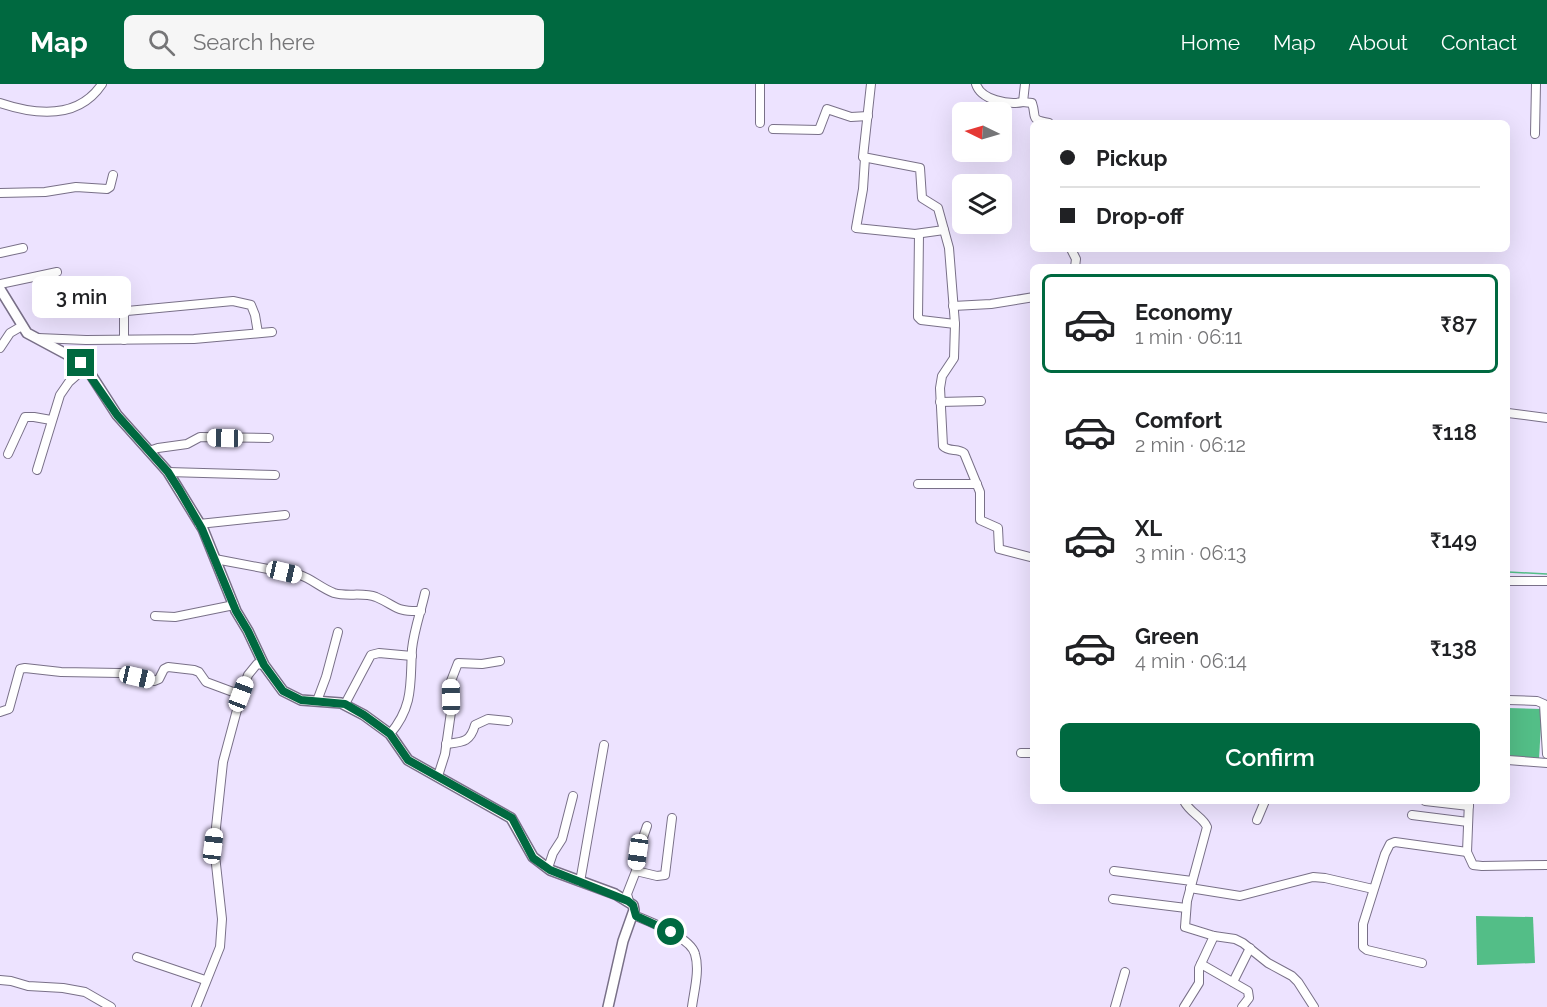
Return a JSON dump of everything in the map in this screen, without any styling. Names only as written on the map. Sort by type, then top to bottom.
[{"type":"street","points":[[0,103],[26,110],[56,111],[81,105],[92,98],[102,84]]},
{"type":"street","points":[[759,123],[760,84]]},
{"type":"street","points":[[871,84],[862,153],[865,158],[863,189],[856,228],[919,234],[944,230]]},
{"type":"street","points":[[976,84],[982,92],[999,101],[1032,103],[1035,119],[1038,120]]},
{"type":"street","points":[[1023,102],[1025,84]]},
{"type":"street","points":[[1535,134],[1536,84]]},
{"type":"street","points":[[772,129],[819,130],[827,109],[851,117],[868,116]]},
{"type":"street","points":[[865,158],[920,168],[922,198],[938,208],[951,258],[952,306],[955,324],[954,358],[942,376],[940,402],[942,446],[946,449],[963,451],[980,492],[980,520],[998,528],[999,549],[1030,557]]},
{"type":"street","points":[[0,193],[45,192],[76,187],[107,189],[110,187],[113,175]]},
{"type":"street","points":[[919,234],[918,317],[921,320],[955,324]]},
{"type":"street","points":[[0,253],[23,248]]},
{"type":"street","points":[[0,284],[57,272]]},
{"type":"street","points":[[0,289],[27,333],[68,354],[86,367],[117,415],[168,472],[199,524],[234,605],[264,665],[283,691],[301,700],[345,704],[364,715],[390,734],[408,760],[512,818],[533,858],[548,868],[628,901],[633,905],[636,916],[671,932],[694,950],[696,956],[692,1007]]},
{"type":"street","points":[[952,306],[992,304],[1030,298]]},
{"type":"street","points":[[124,340],[124,314],[127,311],[233,301],[251,305],[258,333]]},
{"type":"street","points":[[0,348],[10,333],[22,326]]},
{"type":"street","points":[[37,338],[194,339],[272,332]]},
{"type":"street","points":[[37,470],[51,420],[65,388],[86,367]]},
{"type":"street","points":[[940,402],[981,401]]},
{"type":"street","points":[[1510,413],[1547,418]]},
{"type":"street","points":[[8,454],[25,417],[51,420]]},
{"type":"street","points":[[149,451],[187,444],[200,437],[269,438]]},
{"type":"street","points":[[168,472],[275,475]]},
{"type":"street","points":[[918,484],[977,484]]},
{"type":"street","points":[[199,524],[285,515]]},
{"type":"street","points":[[215,559],[300,575],[332,592],[370,596],[398,610],[421,611]]},
{"type":"street","points":[[1510,581],[1547,581]]},
{"type":"street","points":[[390,734],[399,723],[408,704],[412,656],[425,593]]},
{"type":"street","points":[[155,616],[175,617],[234,605]]},
{"type":"street","points":[[317,701],[338,632]]},
{"type":"street","points":[[345,704],[371,655],[380,653],[412,656]]},
{"type":"street","points":[[438,776],[451,712],[451,681],[458,663],[482,664],[500,661]]},
{"type":"street","points":[[196,1007],[220,947],[222,919],[213,846],[223,762],[248,675],[257,664],[264,665]]},
{"type":"street","points":[[0,712],[9,710],[20,669],[26,668],[61,672],[120,673],[154,681],[159,679],[164,669],[168,667],[194,670],[199,672],[206,682],[241,694]]},
{"type":"street","points":[[1510,700],[1537,701],[1544,704],[1547,754]]},
{"type":"street","points":[[446,744],[467,740],[472,736],[475,726],[484,720],[508,721]]},
{"type":"street","points":[[580,882],[604,745]]},
{"type":"street","points":[[1021,753],[1030,753]]},
{"type":"street","points":[[1510,760],[1547,763]]},
{"type":"street","points":[[548,868],[553,853],[562,839],[573,796]]},
{"type":"street","points":[[1185,804],[1206,823],[1207,827],[1191,884],[1185,927],[1214,936],[1235,939],[1250,948],[1268,963],[1292,976],[1314,1007]]},
{"type":"street","points":[[1257,820],[1264,804]]},
{"type":"street","points":[[1469,804],[1467,852],[1471,862],[1477,866],[1547,865]]},
{"type":"street","points":[[1412,815],[1468,822]]},
{"type":"street","points":[[636,871],[657,876],[665,875],[672,818]]},
{"type":"street","points":[[628,901],[627,894],[636,871],[638,852],[647,826]]},
{"type":"street","points":[[1422,963],[1367,950],[1363,947],[1363,924],[1385,854],[1392,843],[1467,852]]},
{"type":"street","points":[[1114,871],[1191,884],[1212,893],[1240,896],[1312,877],[1373,889]]},
{"type":"street","points":[[1113,899],[1186,908]]},
{"type":"street","points":[[608,1007],[623,941],[634,910]]},
{"type":"street","points":[[1184,1007],[1199,983],[1201,964],[1214,936]]},
{"type":"street","points":[[1233,982],[1250,948]]},
{"type":"street","points":[[136,957],[205,981]]},
{"type":"street","points":[[1201,964],[1245,989],[1249,994],[1247,1002],[1242,1007]]},
{"type":"street","points":[[1115,1007],[1125,972]]},
{"type":"street","points":[[0,980],[28,986],[85,992],[111,1007]]},
{"type":"shaded area","points":[[1510,708],[1542,709],[1539,759],[1510,759]]},
{"type":"shaded area","points":[[1476,916],[1533,917],[1535,963],[1477,965]]},
{"type":"waterway","points":[[1510,572],[1547,574]]},
{"type":"route","points":[[81,363],[126,427],[168,472],[180,491],[202,529],[236,611],[264,665],[283,691],[301,700],[348,705],[390,734],[408,760],[512,818],[533,858],[550,870],[615,894],[633,905],[636,916],[671,932]]}]
